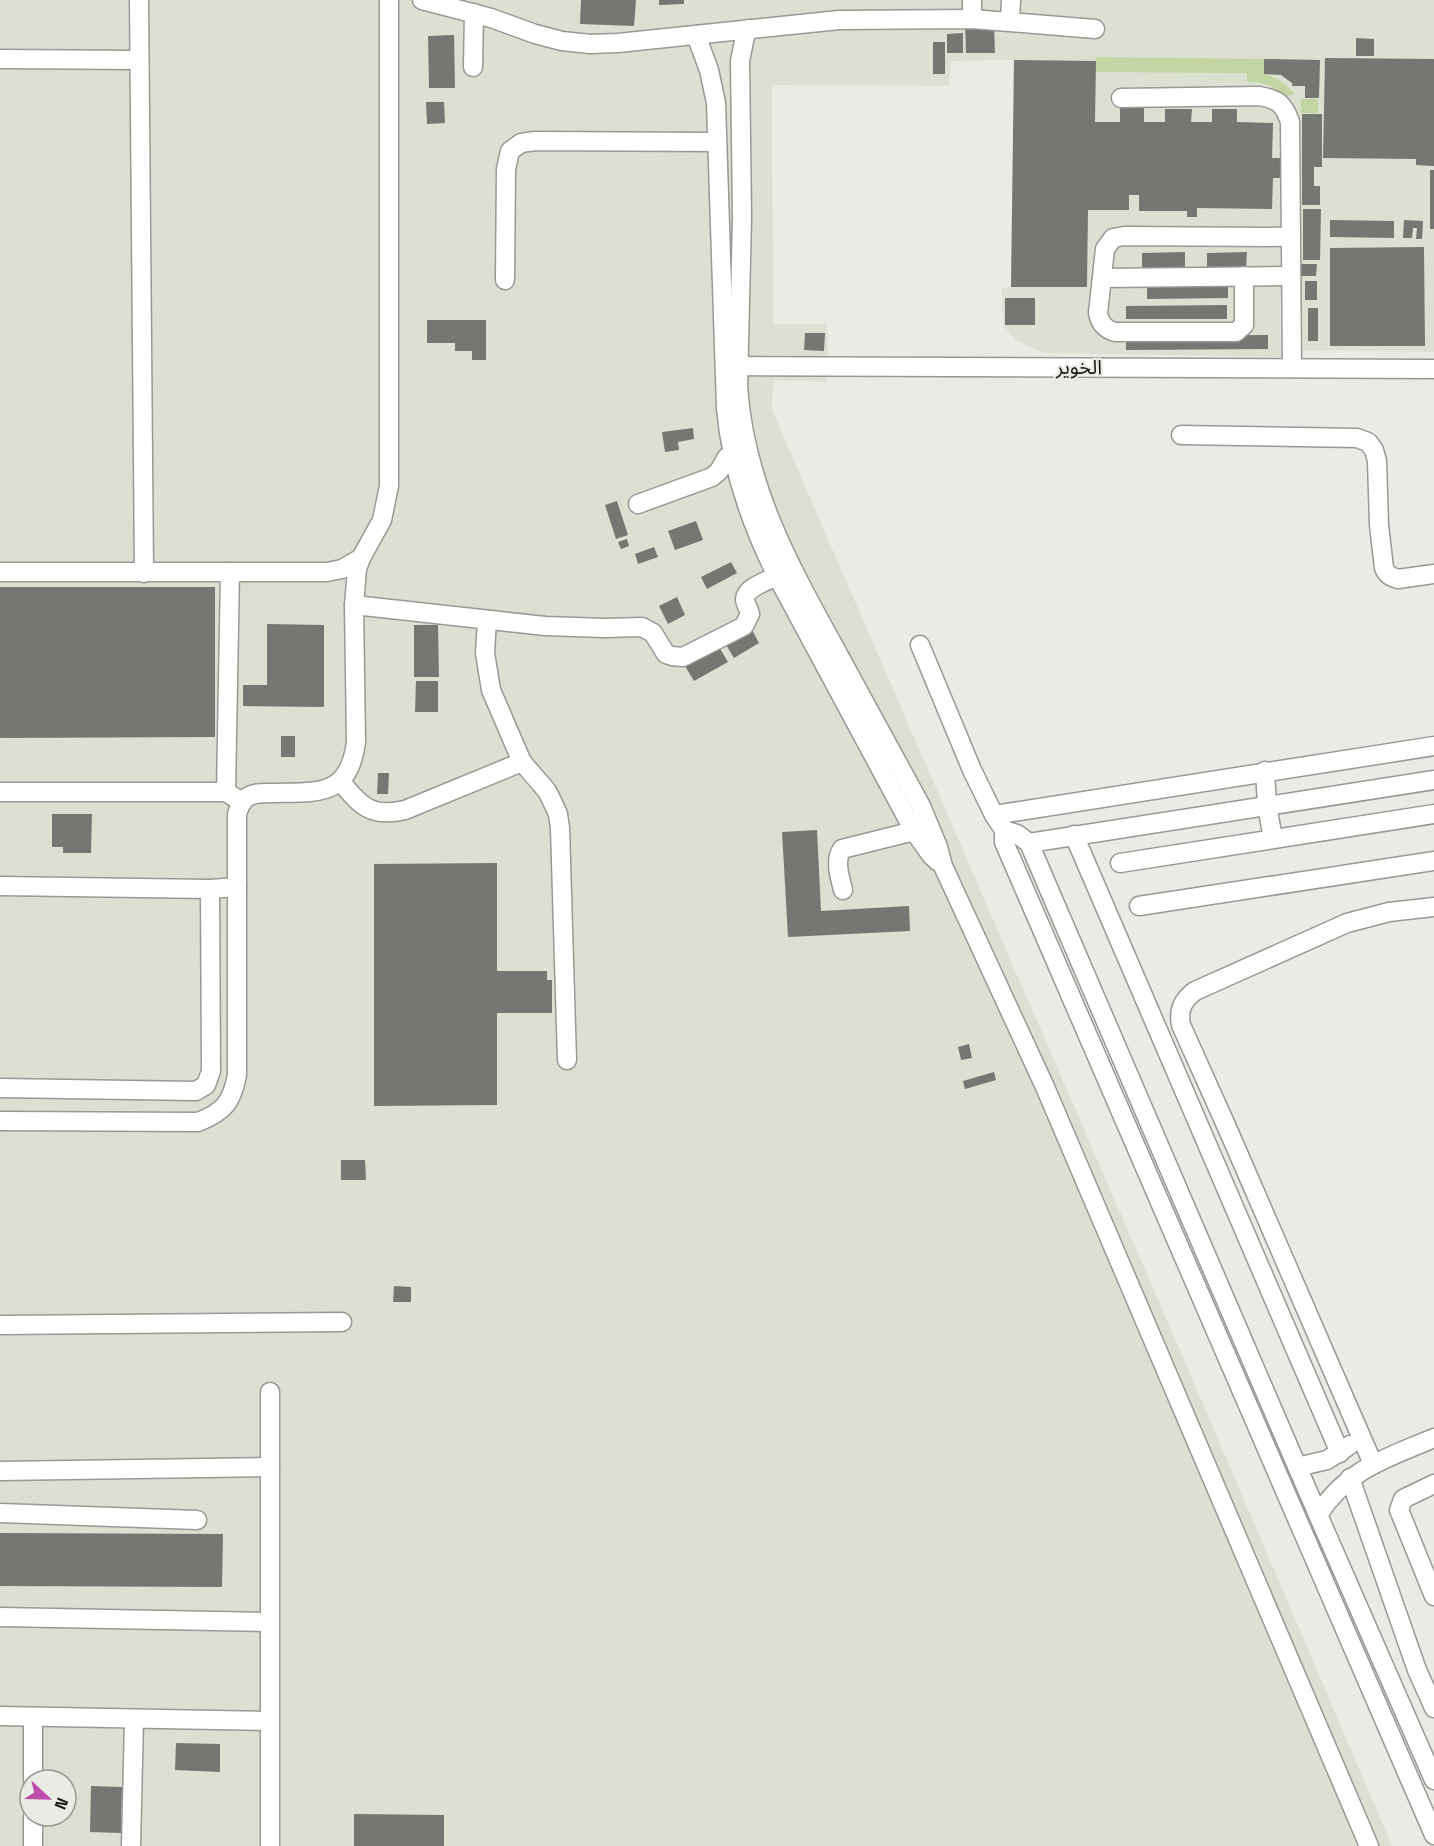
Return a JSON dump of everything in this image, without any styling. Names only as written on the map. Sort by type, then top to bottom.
[{"type":"street","points":[[139,0],[144,573]]},
{"type":"street","points":[[0,1121],[198,1122],[214,1116],[226,1105],[234,1091],[237,1075],[237,814],[242,802],[256,794],[312,792],[326,789],[341,782],[351,764],[356,742],[354,605],[357,569],[382,520],[389,486],[389,0]]},
{"type":"street","points":[[422,0],[474,13],[535,34],[562,41],[590,44],[839,20],[972,19],[1095,28]]},
{"type":"street","points":[[972,0],[972,19]]},
{"type":"street","points":[[1010,21],[1011,0]]},
{"type":"street","points":[[473,66],[474,13]]},
{"type":"street","points":[[749,29],[745,36],[740,61],[742,217],[732,366],[726,415],[733,455],[741,489],[762,547],[914,831],[931,855],[943,866]]},
{"type":"street","points":[[696,35],[713,86],[716,103],[732,366],[747,450],[764,504],[791,569],[921,806],[938,847],[943,866],[1050,1098],[1369,1846]]},
{"type":"street","points":[[0,59],[139,60]]},
{"type":"street","points":[[1121,98],[1259,96],[1280,103],[1287,112],[1290,122],[1292,368]]},
{"type":"street","points":[[505,280],[506,169],[510,151],[521,143],[535,141],[717,142]]},
{"type":"street","points":[[1244,276],[1244,324],[1239,330],[1233,332],[1110,330],[1101,324],[1098,313],[1105,249],[1109,242],[1118,236],[1291,237]]},
{"type":"street","points":[[1102,278],[1291,276]]},
{"type":"street","name":"الخوير","points":[[732,366],[1434,369]]},
{"type":"street","points":[[1181,435],[1357,438],[1368,442],[1374,450],[1377,461],[1379,525],[1384,568],[1387,574],[1398,579],[1434,574]]},
{"type":"street","points":[[638,504],[712,477],[719,471],[724,460],[733,455]]},
{"type":"street","points":[[0,573],[327,572],[342,569],[361,558]]},
{"type":"street","points":[[226,792],[230,572]]},
{"type":"street","points":[[354,605],[575,628],[642,627],[653,633],[666,654],[683,657],[744,626],[750,614],[745,602],[746,595],[753,588],[777,576]]},
{"type":"street","points":[[487,620],[484,653],[491,690],[522,762],[547,791],[558,814],[567,1060]]},
{"type":"street","points":[[920,645],[972,770],[999,822],[1004,842],[1434,1835]]},
{"type":"street","points":[[999,822],[1265,771],[1434,746]]},
{"type":"street","points":[[341,782],[359,804],[378,812],[396,812],[522,762]]},
{"type":"street","points":[[1265,771],[1267,806],[1273,838]]},
{"type":"street","points":[[1029,843],[1434,780]]},
{"type":"street","points":[[0,792],[226,792],[242,802]]},
{"type":"street","points":[[1120,863],[1434,814]]},
{"type":"street","points":[[999,822],[1029,843],[1434,1780]]},
{"type":"street","points":[[843,890],[837,863],[837,856],[842,849],[914,831]]},
{"type":"street","points":[[1074,835],[1340,1453]]},
{"type":"street","points":[[1139,906],[1434,861]]},
{"type":"street","points":[[0,885],[210,889],[237,887]]},
{"type":"street","points":[[0,1088],[196,1091],[206,1085],[212,1071],[210,889]]},
{"type":"street","points":[[1373,1464],[1181,1025],[1179,1015],[1181,1006],[1195,991],[1347,923],[1389,912],[1434,907]]},
{"type":"street","points":[[0,1325],[342,1322]]},
{"type":"street","points":[[270,1392],[270,1846]]},
{"type":"street","points":[[1297,1467],[1327,1460],[1340,1453],[1360,1436]]},
{"type":"street","points":[[1293,1510],[1315,1508],[1327,1501],[1350,1478],[1373,1464],[1434,1438]]},
{"type":"street","points":[[0,1471],[270,1467]]},
{"type":"street","points":[[1350,1478],[1426,1667],[1434,1708]]},
{"type":"street","points":[[1434,1484],[1403,1499],[1399,1510],[1434,1596]]},
{"type":"street","points":[[0,1513],[197,1520]]},
{"type":"street","points":[[0,1617],[269,1622]]},
{"type":"street","points":[[0,1716],[269,1721]]},
{"type":"street","points":[[33,1717],[33,1768]]},
{"type":"street","points":[[131,1846],[134,1720]]},
{"type":"street","points":[[33,1828],[33,1846]]},
{"type":"shaded area","points":[[0,0],[1434,0],[1434,352],[1303,350],[1302,298],[1291,297],[1280,298],[1281,357],[1044,353],[1016,340],[1003,325],[1002,288],[1011,287],[1014,60],[951,61],[949,86],[772,85],[773,324],[827,324],[828,366],[827,382],[773,380],[772,410],[1205,1408],[1392,1846],[0,1846]]},
{"type":"green space","points":[[1096,57],[1264,59],[1264,74],[1281,81],[1294,94],[1285,97],[1268,85],[1247,82],[1247,73],[1095,72]]},
{"type":"green space","points":[[1301,99],[1318,99],[1318,113],[1301,113]]},
{"type":"building","points":[[581,0],[636,0],[634,26],[580,24]]},
{"type":"building","points":[[659,0],[684,0],[684,4],[659,5]]},
{"type":"building","points":[[965,23],[994,23],[995,53],[966,53]]},
{"type":"building","points":[[963,33],[963,53],[947,53],[947,34]]},
{"type":"building","points":[[454,35],[455,88],[429,88],[428,36]]},
{"type":"building","points":[[1356,38],[1374,39],[1374,56],[1356,56]]},
{"type":"building","points":[[933,42],[945,42],[945,74],[933,74]]},
{"type":"building","points":[[1325,58],[1434,59],[1434,166],[1416,165],[1416,159],[1323,158]]},
{"type":"building","points":[[1264,59],[1320,60],[1319,98],[1305,98],[1305,86],[1292,86],[1292,83],[1281,75],[1264,74]]},
{"type":"building","points":[[1014,60],[1096,61],[1095,122],[1120,122],[1120,108],[1144,108],[1144,122],[1165,122],[1165,109],[1192,109],[1191,122],[1212,122],[1212,109],[1237,109],[1237,122],[1273,123],[1272,158],[1286,158],[1286,178],[1273,178],[1272,209],[1197,208],[1197,217],[1187,217],[1187,211],[1139,211],[1139,195],[1129,195],[1129,210],[1088,210],[1087,287],[1011,287]]},
{"type":"building","points":[[426,102],[444,102],[445,123],[427,124]]},
{"type":"building","points":[[1302,114],[1322,114],[1322,167],[1314,167],[1314,186],[1320,186],[1320,205],[1302,205]]},
{"type":"building","points":[[1430,170],[1434,170],[1434,229],[1430,229]]},
{"type":"building","points":[[1303,209],[1321,209],[1320,260],[1303,260]]},
{"type":"building","points":[[1330,220],[1394,221],[1394,238],[1330,237]]},
{"type":"building","points":[[1404,220],[1423,221],[1422,239],[1416,239],[1417,228],[1413,228],[1412,238],[1403,238]]},
{"type":"building","points":[[1424,247],[1425,346],[1330,346],[1330,248]]},
{"type":"building","points":[[1185,252],[1185,267],[1142,268],[1142,253]]},
{"type":"building","points":[[1247,252],[1246,268],[1207,268],[1207,253]]},
{"type":"building","points":[[1300,264],[1317,264],[1316,276],[1300,276]]},
{"type":"building","points":[[1305,281],[1317,281],[1317,300],[1305,300]]},
{"type":"building","points":[[1147,284],[1228,284],[1228,298],[1147,299]]},
{"type":"building","points":[[1005,298],[1035,298],[1035,325],[1005,325]]},
{"type":"building","points":[[1227,305],[1227,319],[1126,319],[1126,306]]},
{"type":"building","points":[[1308,308],[1318,308],[1318,341],[1308,341]]},
{"type":"building","points":[[427,320],[486,320],[486,360],[472,360],[472,351],[455,351],[455,343],[427,343]]},
{"type":"building","points":[[805,333],[825,333],[824,351],[804,350]]},
{"type":"building","points":[[1268,335],[1268,349],[1126,350],[1126,336]]},
{"type":"building","points":[[693,428],[694,439],[678,442],[679,450],[665,452],[662,432]]},
{"type":"building","points":[[617,501],[628,535],[616,539],[605,505]]},
{"type":"building","points":[[696,521],[703,540],[675,550],[668,531]]},
{"type":"building","points":[[627,539],[629,546],[621,549],[618,542]]},
{"type":"building","points":[[654,547],[658,557],[638,564],[635,554]]},
{"type":"building","points":[[731,562],[737,573],[707,589],[701,577]]},
{"type":"building","points":[[0,587],[215,587],[215,737],[0,738]]},
{"type":"building","points":[[677,597],[685,615],[668,624],[659,606]]},
{"type":"building","points":[[267,624],[324,625],[324,707],[243,706],[243,685],[267,685]]},
{"type":"building","points":[[414,625],[438,625],[439,677],[414,677]]},
{"type":"building","points":[[751,628],[759,643],[734,658],[725,643]]},
{"type":"building","points":[[719,647],[728,662],[694,681],[685,666]]},
{"type":"building","points":[[416,681],[438,681],[438,712],[415,712]]},
{"type":"building","points":[[281,736],[295,736],[295,757],[281,757]]},
{"type":"building","points":[[378,773],[389,773],[388,794],[377,794]]},
{"type":"building","points":[[52,814],[92,814],[91,853],[63,853],[63,847],[52,847]]},
{"type":"building","points":[[817,830],[821,911],[909,906],[910,931],[788,937],[782,832]]},
{"type":"building","points":[[497,863],[497,971],[547,971],[547,980],[552,980],[552,1013],[497,1013],[497,1105],[374,1106],[374,864]]},
{"type":"building","points":[[969,1044],[972,1058],[961,1060],[958,1047]]},
{"type":"building","points":[[994,1072],[996,1080],[965,1089],[963,1081]]},
{"type":"building","points":[[341,1160],[365,1160],[366,1180],[341,1180]]},
{"type":"building","points":[[394,1286],[411,1287],[411,1302],[393,1302]]},
{"type":"building","points":[[0,1533],[223,1534],[222,1587],[0,1586]]},
{"type":"building","points":[[176,1743],[220,1744],[220,1772],[175,1770]]},
{"type":"building","points":[[91,1786],[122,1787],[121,1833],[90,1832]]},
{"type":"building","points":[[354,1814],[444,1815],[444,1846],[354,1846]]}]
